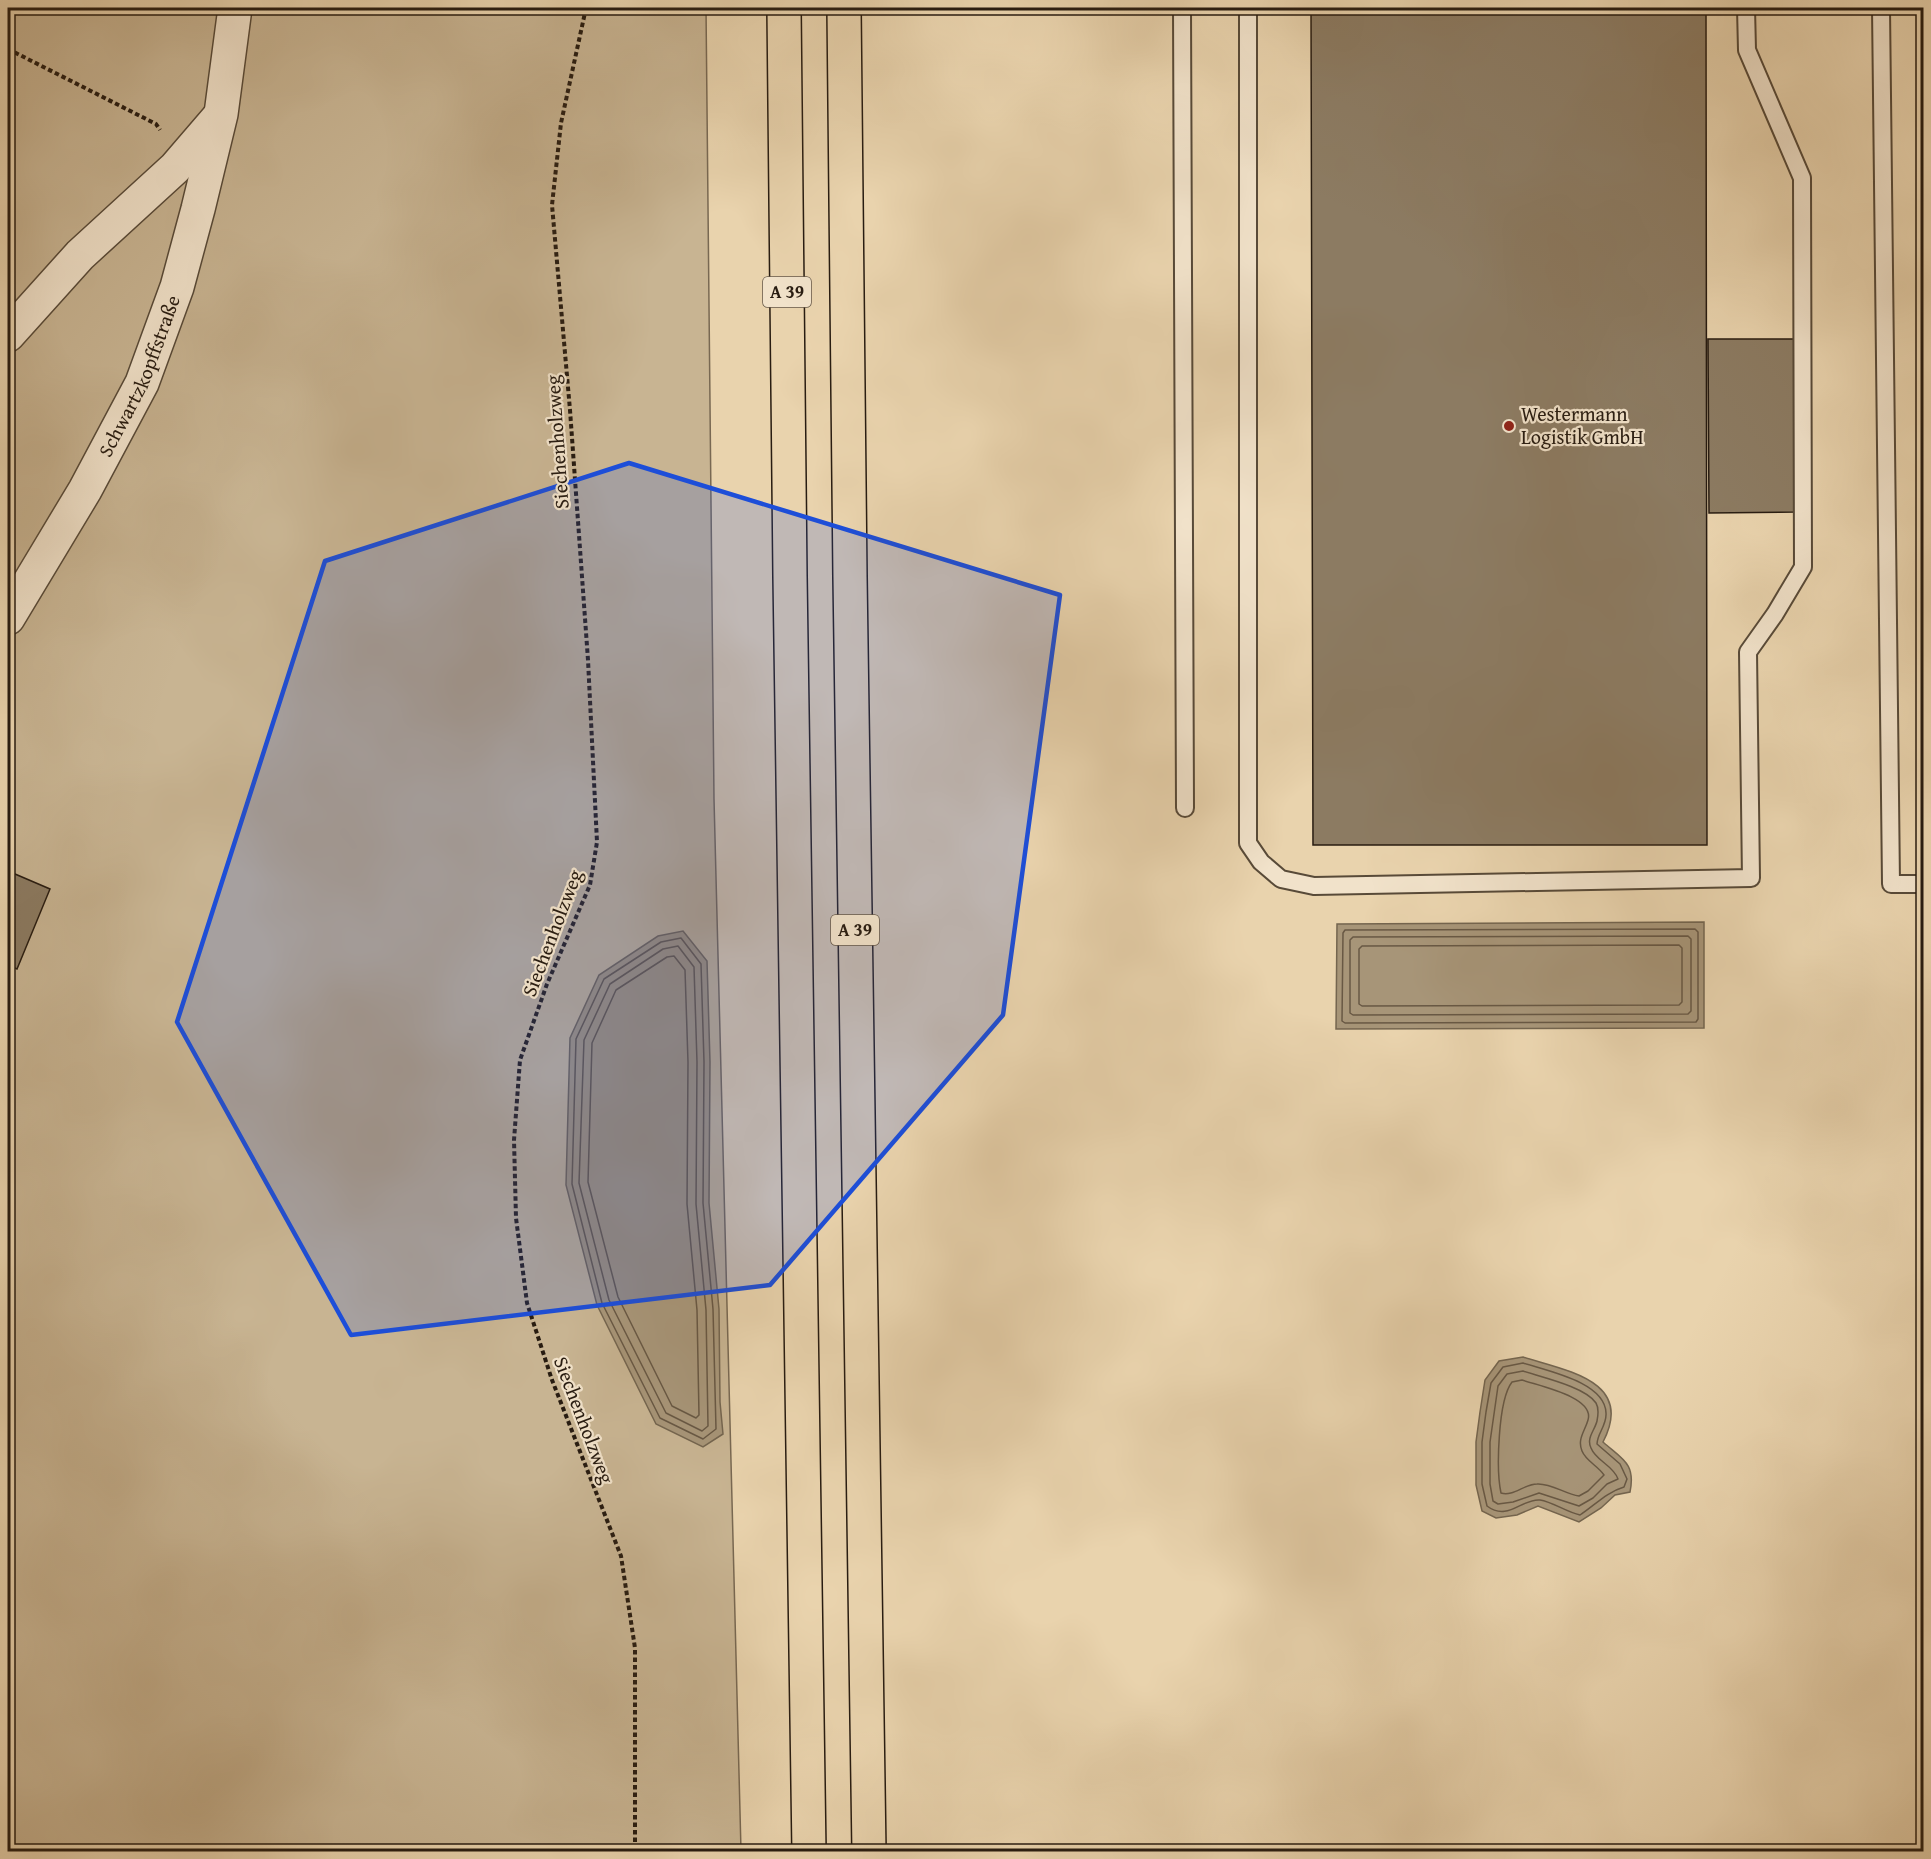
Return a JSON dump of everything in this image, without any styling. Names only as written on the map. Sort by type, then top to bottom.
[{"type":"highway","name":"A 39","points":[[784,8],[790,600],[809,1851]]},
{"type":"highway","name":"A 39","points":[[844,8],[849,577],[869,1851]]},
{"type":"street","name":"Schwartzkopffstraße","points":[[8,618],[85,489],[142,383],[177,286],[221,114],[235,8]]},
{"type":"street","points":[[8,335],[80,255],[175,168],[221,114]]},
{"type":"lane","points":[[1182,8],[1185,808]]},
{"type":"lane","points":[[1248,8],[1248,843],[1261,862],[1281,879],[1314,886],[1751,878],[1748,651],[1775,614],[1803,567],[1802,178],[1747,50],[1746,8]]},
{"type":"lane","points":[[1881,8],[1890,884],[1923,884]]},
{"type":"path","name":"Siechenholzweg","points":[[586,8],[561,123],[552,205],[571,422],[588,660],[597,842],[590,885],[548,984],[520,1060],[514,1140],[516,1218],[526,1303],[552,1380],[621,1556],[635,1648],[635,1851]]},
{"type":"path","points":[[8,49],[156,124],[176,152],[175,168]]},
{"type":"highlighted area","points":[[629,463],[1060,595],[1003,1015],[770,1285],[351,1335],[177,1022],[325,561]]},
{"type":"shaded area","points":[[8,8],[706,8],[714,799],[741,1851],[8,1851]]},
{"type":"water","points":[[1704,922],[1704,1028],[1336,1029],[1337,924]]},
{"type":"water","points":[[683,931],[707,961],[710,1062],[709,1203],[719,1309],[720,1402],[723,1434],[703,1447],[656,1424],[597,1305],[566,1185],[570,1038],[599,975],[658,936]]},
{"type":"water","points":[[1523,1357],[1576,1374],[1592,1382],[1603,1392],[1610,1405],[1611,1421],[1603,1442],[1629,1468],[1630,1492],[1615,1495],[1601,1508],[1579,1522],[1538,1506],[1517,1515],[1496,1518],[1482,1511],[1476,1485],[1476,1442],[1485,1380],[1499,1361]]},
{"type":"building","name":"Westermann Logistik GmbH","points":[[1311,8],[1706,8],[1707,845],[1313,845]]},
{"type":"building","points":[[1924,202],[1924,845],[1922,845]]},
{"type":"building","points":[[1708,339],[1794,339],[1794,512],[1709,513]]},
{"type":"building","points":[[8,871],[50,889],[17,969],[8,965]]},
{"type":"place","name":"Westermann Logistik GmbH","points":[[1509,426]]}]
